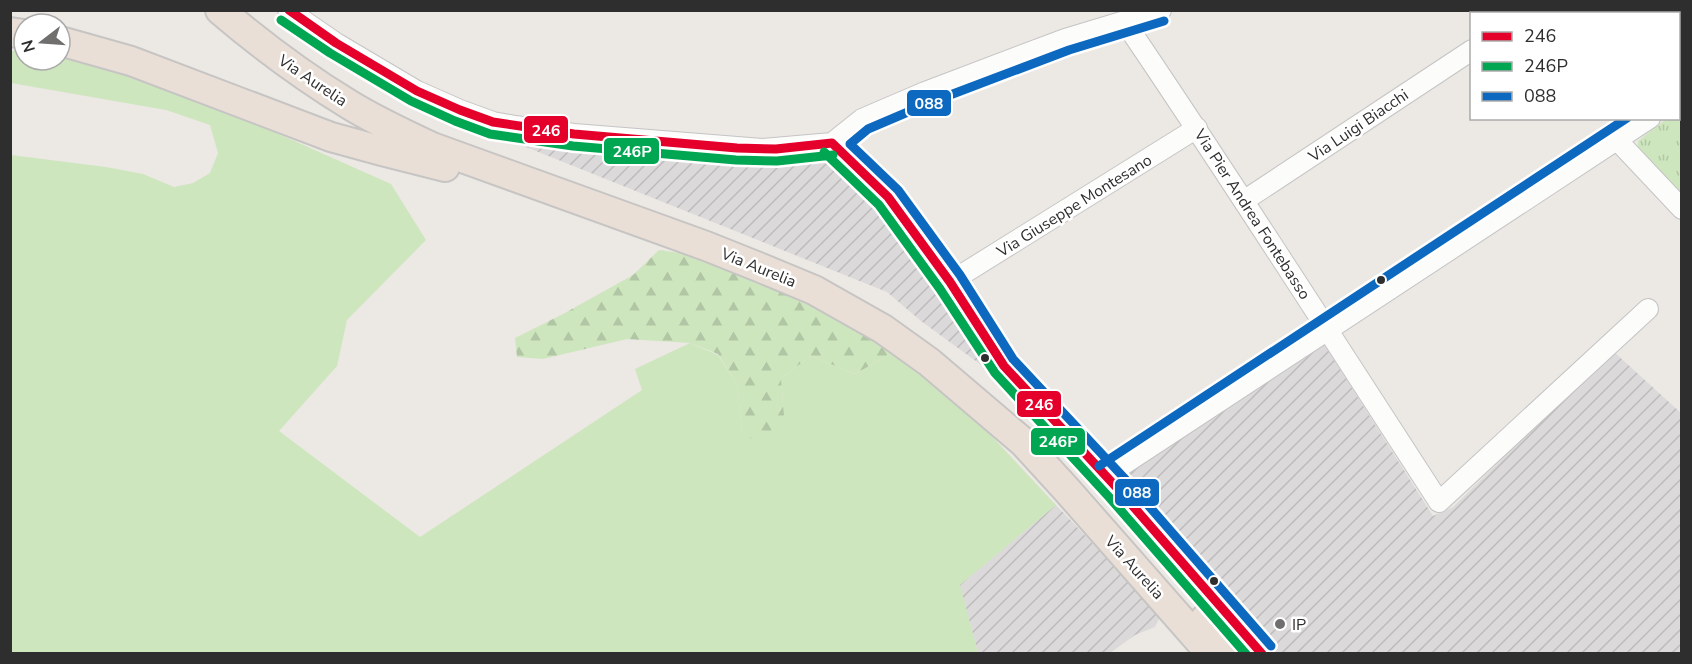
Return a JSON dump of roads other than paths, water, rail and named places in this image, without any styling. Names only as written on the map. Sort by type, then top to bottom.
[{"type":"highway","name":"Via Aurelia","points":[[220,10],[294,68],[377,121],[432,147],[706,246],[814,290],[883,329],[929,362],[1023,442],[1211,654]]},
{"type":"highway","name":"Via Aurelia","points":[[249,10],[339,77],[385,104],[453,136],[769,252],[822,275],[883,308],[945,352],[1040,434],[1140,544],[1235,654]]},
{"type":"highway","points":[[72,45],[131,61],[339,140],[467,172],[538,186]]},
{"type":"street","points":[[288,10],[336,43],[426,96],[493,122],[564,133],[750,149],[776,149],[832,143],[862,119],[889,107],[1050,45],[1161,10]]},
{"type":"street","name":"Via Pier Andrea Fontebasso","points":[[1125,21],[1245,200],[1327,331],[1439,502],[1648,309]]},
{"type":"street","name":"Via Luigi Biacchi","points":[[1245,200],[1470,51]]},
{"type":"street","points":[[1106,476],[1647,120]]},
{"type":"street","name":"Via Giuseppe Montesano","points":[[951,282],[1197,128]]},
{"type":"street","points":[[1617,140],[1682,209]]},
{"type":"street","points":[[832,143],[888,197],[951,282],[981,333],[1004,366],[1106,476],[1262,654]]},
{"type":"place","name":"IP","points":[[1280,624]]}]
